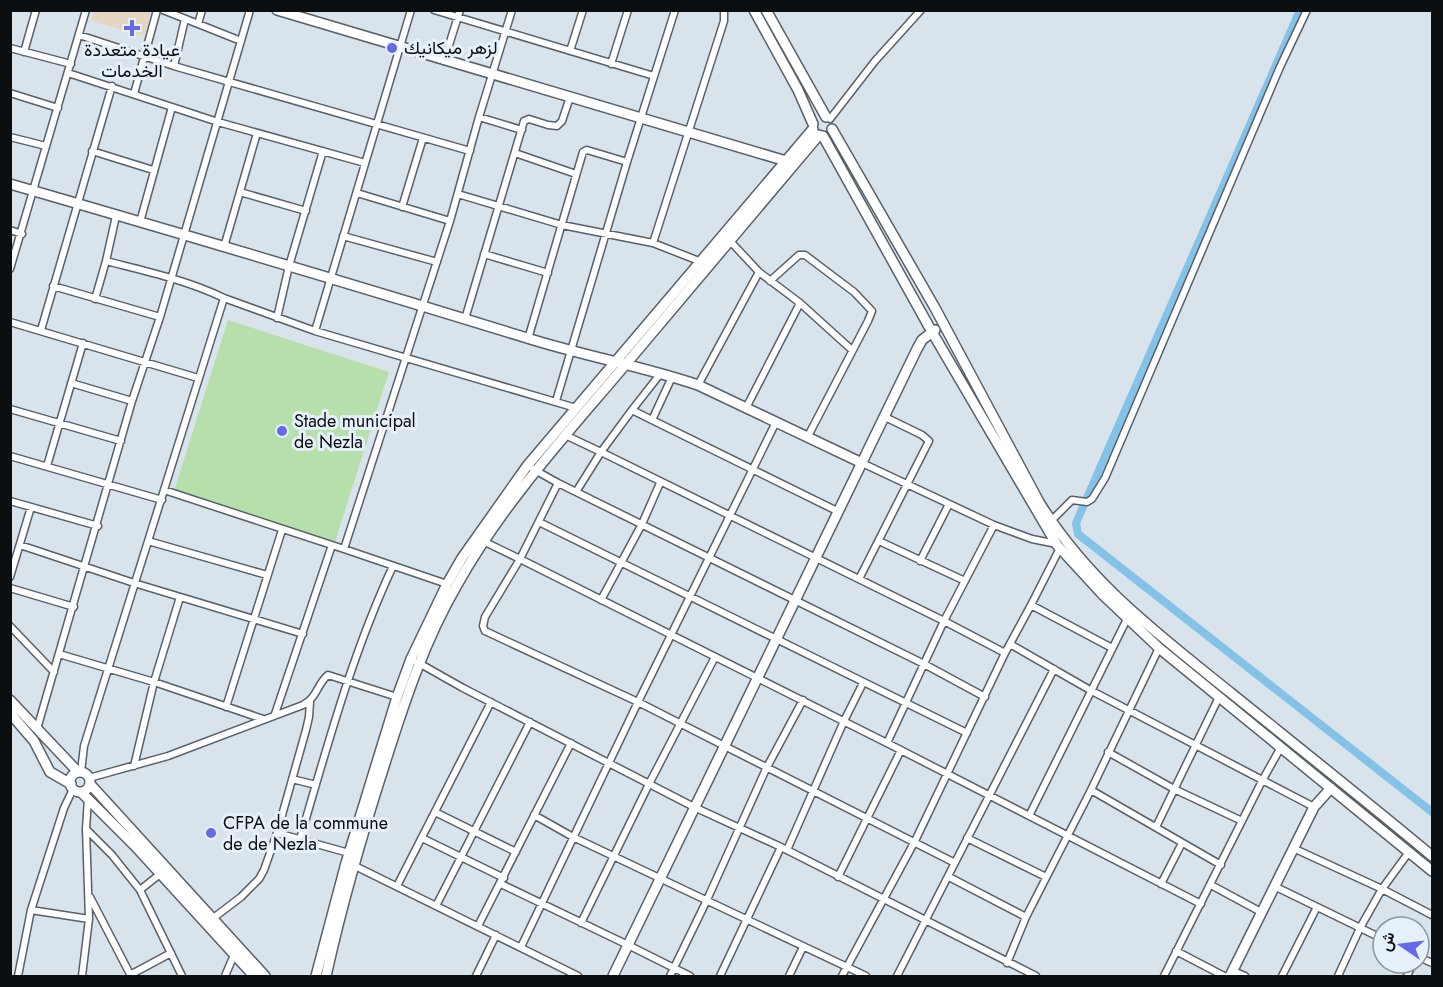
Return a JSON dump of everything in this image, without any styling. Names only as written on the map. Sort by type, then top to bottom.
[{"type":"main road","points":[[278,10],[296,13],[492,76],[786,161]]},
{"type":"main road","points":[[754,10],[798,90],[817,131],[932,333],[1048,524],[1106,588],[1135,614],[1432,856]]},
{"type":"main road","points":[[766,10],[935,308],[1059,547],[1127,619],[1159,648],[1432,871]]},
{"type":"main road","points":[[316,976],[397,697],[456,586],[483,541],[531,468],[565,435],[731,242],[817,131],[817,118],[829,122]]},
{"type":"main road","points":[[817,131],[828,134],[829,122]]},
{"type":"main road","points":[[326,976],[350,861],[379,781],[415,661],[447,584],[462,558],[576,408],[786,161],[817,131]]},
{"type":"main road","points":[[10,184],[423,305],[528,339],[672,376],[698,385],[861,463]]},
{"type":"main road","points":[[613,976],[814,558],[922,340],[924,319],[935,308]]},
{"type":"main road","points":[[922,340],[942,324]]},
{"type":"main road","points":[[10,700],[79,772],[86,774],[212,919],[265,976]]},
{"type":"main road","points":[[10,713],[34,741],[50,772],[78,790],[160,874],[254,976]]},
{"type":"main road","points":[[78,790],[73,776],[79,772]]},
{"type":"main road","points":[[78,790],[88,788],[90,781]]},
{"type":"main road","points":[[1232,974],[1314,807],[1331,788]]},
{"type":"street","points":[[24,52],[36,10]]},
{"type":"street","points":[[10,269],[86,10]]},
{"type":"street","points":[[134,94],[157,10]]},
{"type":"street","points":[[163,10],[241,41]]},
{"type":"street","points":[[198,24],[202,10]]},
{"type":"street","points":[[37,729],[110,484],[120,441],[160,316],[250,10]]},
{"type":"street","points":[[315,331],[411,10]]},
{"type":"street","points":[[434,10],[654,76]]},
{"type":"street","points":[[444,61],[460,10]]},
{"type":"street","points":[[344,549],[407,359],[512,10]]},
{"type":"street","points":[[570,51],[583,10]]},
{"type":"street","points":[[611,64],[628,10]]},
{"type":"street","points":[[556,401],[675,10]]},
{"type":"street","points":[[653,243],[724,21],[724,10]]},
{"type":"street","points":[[829,122],[875,61],[921,10]]},
{"type":"street","points":[[1048,524],[1070,501],[1087,502],[1092,498],[1105,478],[1280,67],[1307,10]]},
{"type":"street","points":[[174,66],[185,19]]},
{"type":"street","points":[[79,35],[174,66],[470,151]]},
{"type":"street","points":[[10,48],[71,64]]},
{"type":"street","points":[[68,74],[112,86],[218,122],[365,163]]},
{"type":"street","points":[[41,330],[112,86]]},
{"type":"street","points":[[10,93],[58,108]]},
{"type":"street","points":[[465,319],[526,119],[552,126],[560,124],[570,97]]},
{"type":"street","points":[[140,222],[172,107]]},
{"type":"street","points":[[479,117],[522,130]]},
{"type":"street","points":[[225,247],[257,133]]},
{"type":"street","points":[[10,137],[46,146]]},
{"type":"street","points":[[402,207],[423,138]]},
{"type":"street","points":[[528,339],[585,150],[627,162]]},
{"type":"street","points":[[92,151],[153,170]]},
{"type":"street","points":[[277,318],[289,266],[323,151]]},
{"type":"street","points":[[515,153],[576,174]]},
{"type":"street","points":[[240,192],[306,211]]},
{"type":"street","points":[[357,193],[450,220]]},
{"type":"street","points":[[458,194],[562,225],[653,243],[699,261]]},
{"type":"street","points":[[94,299],[106,261],[116,216]]},
{"type":"street","points":[[10,230],[22,234]]},
{"type":"street","points":[[343,236],[437,262]]},
{"type":"street","points":[[731,242],[759,272],[800,303],[852,350]]},
{"type":"street","points":[[484,254],[548,273]]},
{"type":"street","points":[[770,281],[799,255],[805,255],[854,292],[872,311],[807,438]]},
{"type":"street","points":[[106,261],[205,289],[315,331],[576,408]]},
{"type":"street","points":[[698,385],[759,272]]},
{"type":"street","points":[[52,286],[160,316]]},
{"type":"street","points":[[79,772],[84,746],[224,298]]},
{"type":"street","points":[[746,408],[800,303]]},
{"type":"street","points":[[10,322],[198,378]]},
{"type":"street","points":[[47,466],[83,343]]},
{"type":"street","points":[[576,492],[601,452],[661,373]]},
{"type":"street","points":[[652,420],[672,376]]},
{"type":"street","points":[[71,383],[132,401]]},
{"type":"street","points":[[10,409],[120,441]]},
{"type":"street","points":[[632,410],[837,512]]},
{"type":"street","points":[[859,579],[929,441],[922,435],[885,417]]},
{"type":"street","points":[[521,947],[670,636],[776,422]]},
{"type":"street","points":[[565,435],[1005,653]]},
{"type":"street","points":[[10,456],[162,500]]},
{"type":"street","points":[[842,976],[915,842],[1005,653],[1059,547],[994,525],[861,463]]},
{"type":"street","points":[[531,468],[986,697]]},
{"type":"street","points":[[558,483],[520,559],[485,617],[483,626],[485,631],[638,702],[955,863]]},
{"type":"street","points":[[601,600],[642,524],[660,483]]},
{"type":"street","points":[[164,490],[447,584]]},
{"type":"street","points":[[10,501],[98,525]]},
{"type":"street","points":[[920,561],[949,504]]},
{"type":"street","points":[[10,577],[31,507]]},
{"type":"street","points":[[539,522],[967,733]]},
{"type":"street","points":[[887,743],[944,621],[994,525]]},
{"type":"street","points":[[226,707],[282,530]]},
{"type":"street","points":[[148,541],[267,575]]},
{"type":"street","points":[[483,541],[902,750],[1201,904]]},
{"type":"street","points":[[879,541],[965,581]]},
{"type":"street","points":[[20,545],[134,583],[303,634]]},
{"type":"street","points":[[275,714],[332,545]]},
{"type":"street","points":[[300,839],[347,679],[362,637],[393,566]]},
{"type":"street","points":[[12,591],[74,607]]},
{"type":"street","points":[[134,766],[154,682],[180,597]]},
{"type":"street","points":[[1031,605],[1112,648]]},
{"type":"street","points":[[1029,816],[1127,619]]},
{"type":"street","points":[[10,626],[54,672]]},
{"type":"street","points":[[1010,644],[1090,690],[1314,807]]},
{"type":"street","points":[[1007,963],[1026,917],[1091,790],[1159,648]]},
{"type":"street","points":[[59,654],[154,682],[263,719]]},
{"type":"street","points":[[581,923],[714,657]]},
{"type":"street","points":[[415,661],[694,807],[784,849],[1036,976]]},
{"type":"street","points":[[897,976],[1054,669]]},
{"type":"street","points":[[212,919],[241,897],[259,879],[277,833],[308,724],[310,702],[323,679],[327,675],[347,679],[397,697]]},
{"type":"street","points":[[720,976],[813,792],[863,683]]},
{"type":"street","points":[[1156,827],[1219,697]]},
{"type":"street","points":[[670,976],[766,769],[803,700]]},
{"type":"street","points":[[90,781],[195,746],[310,702]]},
{"type":"street","points":[[397,886],[491,702]]},
{"type":"street","points":[[436,906],[530,722]]},
{"type":"street","points":[[478,926],[571,742]]},
{"type":"street","points":[[1164,976],[1281,747]]},
{"type":"street","points":[[838,877],[902,750]]},
{"type":"street","points":[[1108,752],[1174,789],[1242,821]]},
{"type":"street","points":[[292,779],[316,785]]},
{"type":"street","points":[[78,790],[86,829],[90,897],[82,976]]},
{"type":"street","points":[[18,976],[32,910],[64,808],[78,790]]},
{"type":"street","points":[[1091,790],[1221,865]]},
{"type":"street","points":[[435,812],[516,852]]},
{"type":"street","points":[[534,814],[573,837],[706,902],[866,976]]},
{"type":"street","points":[[86,829],[112,855],[140,890],[182,976]]},
{"type":"street","points":[[277,833],[300,839],[350,861],[579,976]]},
{"type":"street","points":[[422,838],[460,857],[541,904],[690,976]]},
{"type":"street","points":[[967,838],[1046,877]]},
{"type":"street","points":[[1161,884],[1182,843]]},
{"type":"street","points":[[1293,848],[1432,915]]},
{"type":"street","points":[[1338,976],[1360,928],[1382,889],[1409,852]]},
{"type":"street","points":[[140,890],[160,874]]},
{"type":"street","points":[[949,877],[1026,917]]},
{"type":"street","points":[[1211,885],[1261,912]]},
{"type":"street","points":[[1274,886],[1371,933]]},
{"type":"street","points":[[90,897],[131,976],[171,953]]},
{"type":"street","points":[[1282,976],[1317,907]]},
{"type":"street","points":[[32,910],[89,919]]},
{"type":"street","points":[[476,976],[496,935]]},
{"type":"street","points":[[789,976],[803,947]]},
{"type":"street","points":[[1176,951],[1224,976]]},
{"type":"street","points":[[225,976],[234,955]]},
{"type":"street","points":[[1232,974],[1245,976]]},
{"type":"shaded area","name":"عيادة متعددة الخدمات","points":[[94,10],[151,11],[144,36],[91,21]]},
{"type":"green space","name":"Stade municipal de Nezla","points":[[228,320],[389,372],[335,542],[174,491]]},
{"type":"waterway","points":[[1300,10],[1076,523],[1078,534],[1432,812]]},
{"type":"place","name":"عيادة متعددة الخدمات","points":[[132,28]]},
{"type":"place","name":"لزهر ميكانيك","points":[[392,48]]},
{"type":"place","name":"Stade municipal de Nezla","points":[[282,431]]},
{"type":"place","name":"CFPA de la commune de de Nezla","points":[[211,833]]}]
